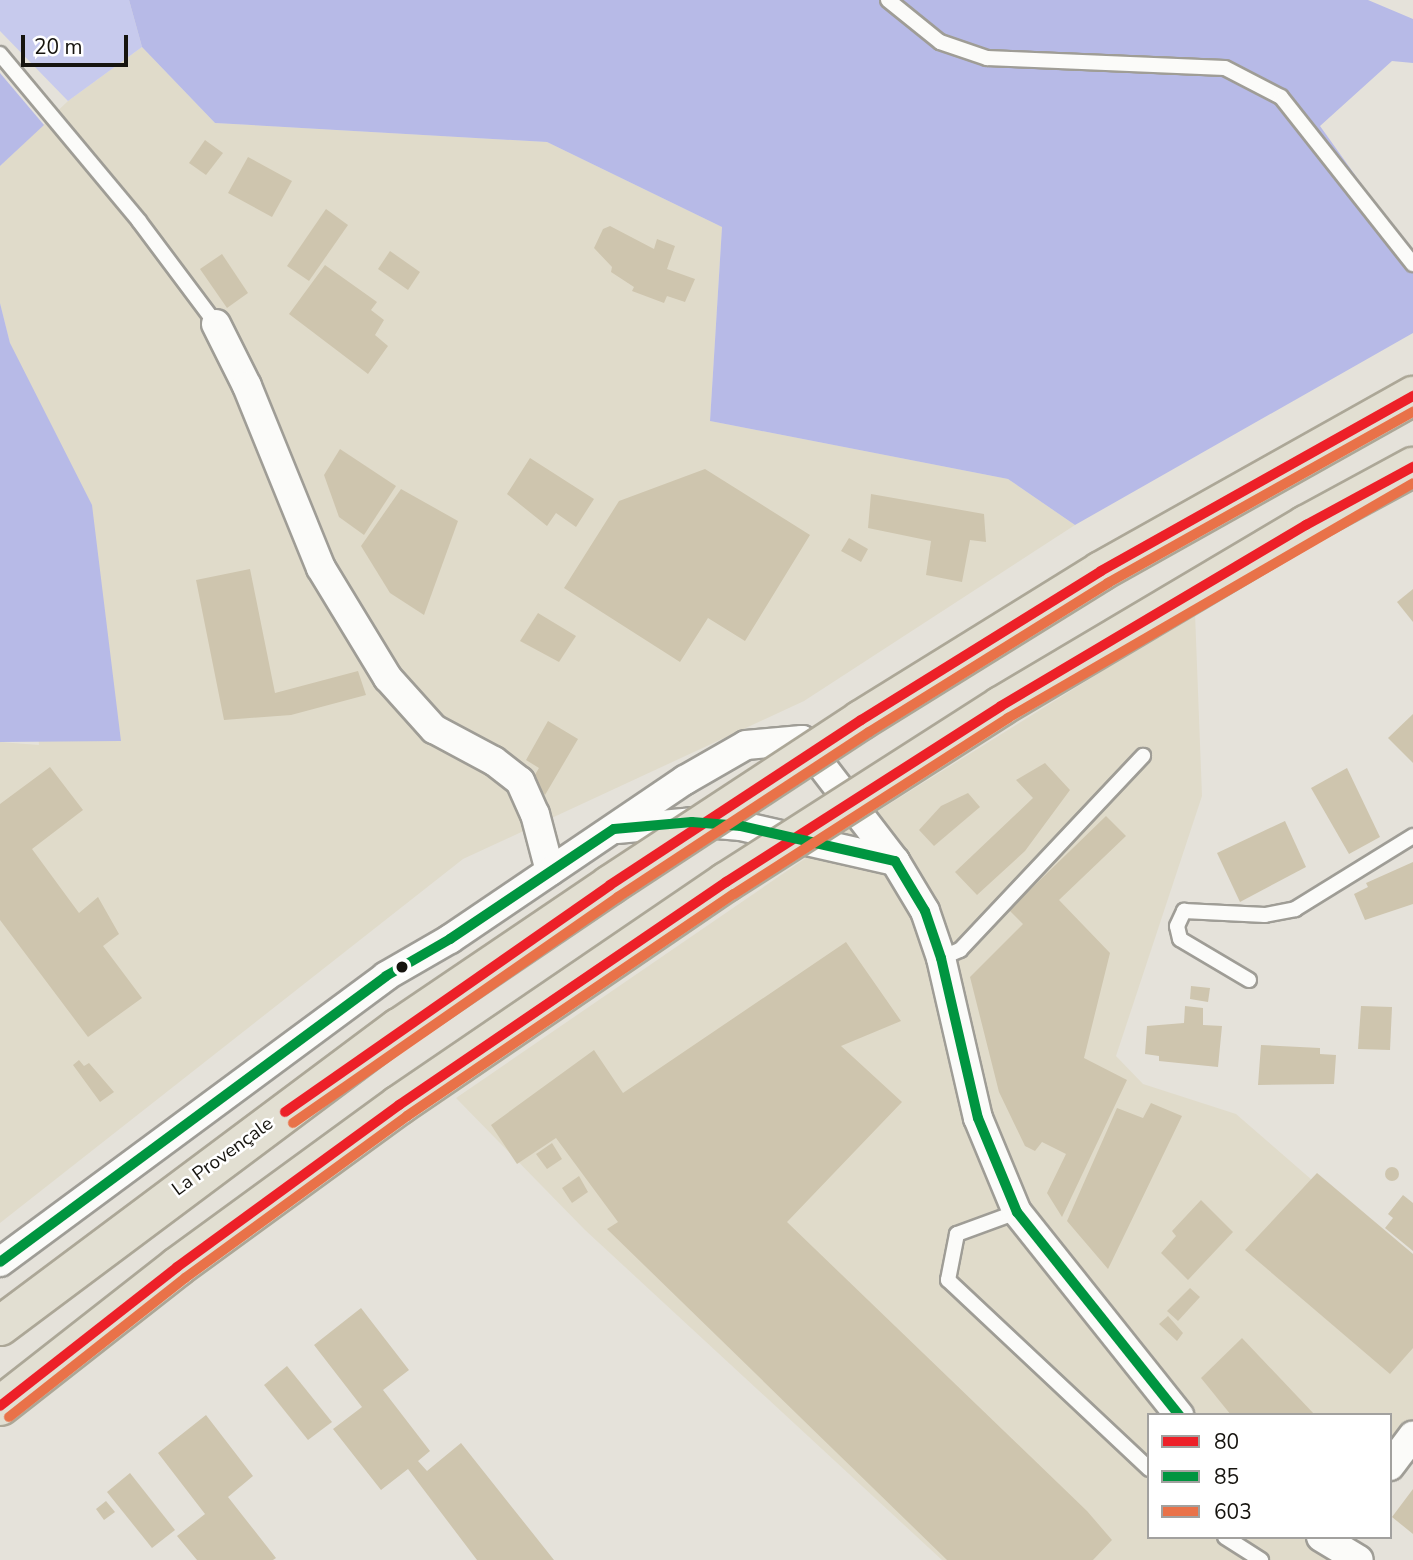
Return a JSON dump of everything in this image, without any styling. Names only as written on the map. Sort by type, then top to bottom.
[{"type":"highway","name":"La Provençale","points":[[0,1326],[179,1188],[400,1028],[861,720],[1101,571],[1413,396]]},
{"type":"highway","points":[[0,1406],[177,1267],[399,1105],[726,882],[1001,706],[1306,525],[1413,467]]},
{"type":"street","points":[[216,324],[247,386],[321,568],[381,667],[434,729],[494,761],[520,781],[535,814],[550,871]]},
{"type":"street","points":[[0,1262],[386,976],[450,939],[685,780],[747,745],[802,740],[895,861],[925,911],[942,958],[978,1118],[1017,1212],[1176,1413]]},
{"type":"street","points":[[614,829],[692,822],[741,826],[895,861]]},
{"type":"street","points":[[1392,1463],[1413,1436]]},
{"type":"lane","points":[[888,0],[940,42],[987,58],[1225,68],[1280,97],[1413,264]]},
{"type":"lane","points":[[0,54],[139,221],[216,324]]},
{"type":"lane","points":[[942,958],[960,950],[1143,755]]},
{"type":"lane","points":[[1249,980],[1180,939],[1177,926],[1184,911],[1265,915],[1295,909],[1413,836]]},
{"type":"lane","points":[[1017,1212],[957,1234],[948,1280],[1147,1467]]},
{"type":"lane","points":[[1228,1539],[1261,1560]]},
{"type":"shaded area","points":[[0,0],[129,0],[142,47],[68,101],[0,31]]},
{"type":"shaded area","points":[[129,0],[888,0],[897,6],[899,0],[1368,0],[1413,19],[1413,63],[1392,61],[1320,126],[1413,256],[1413,333],[1075,525],[1008,479],[710,421],[722,227],[547,142],[215,123],[142,47]]},
{"type":"shaded area","points":[[142,47],[215,123],[547,142],[722,227],[710,421],[1008,479],[1075,525],[804,701],[463,859],[0,1223],[0,742],[39,745],[10,343],[0,303],[0,166],[68,101]]},
{"type":"shaded area","points":[[0,73],[44,125],[0,166]]},
{"type":"shaded area","points":[[0,303],[10,343],[92,505],[121,741],[0,742]]},
{"type":"shaded area","points":[[1195,613],[1202,796],[1116,1056],[1143,1084],[1236,1114],[1413,1268],[1413,1433],[1392,1459],[1392,1413],[1147,1413],[1147,1539],[1350,1539],[1353,1560],[942,1560],[585,1230],[456,1098],[835,838]]},
{"type":"building","points":[[205,140],[223,153],[206,175],[189,163]]},
{"type":"building","points":[[248,157],[292,181],[272,217],[228,193]]},
{"type":"building","points":[[326,209],[348,225],[309,281],[287,266]]},
{"type":"building","points":[[610,226],[654,249],[657,239],[675,246],[667,269],[695,279],[685,302],[667,296],[664,303],[632,291],[634,287],[611,272],[612,267],[594,248],[603,229]]},
{"type":"building","points":[[390,251],[420,272],[408,290],[378,269]]},
{"type":"building","points":[[222,254],[248,293],[227,308],[200,269]]},
{"type":"building","points":[[325,265],[377,302],[371,310],[384,320],[375,335],[388,346],[368,374],[289,314]]},
{"type":"building","points":[[340,449],[396,486],[364,535],[339,517],[324,475]]},
{"type":"building","points":[[530,458],[594,499],[576,527],[556,513],[547,526],[507,494]]},
{"type":"building","points":[[705,469],[810,535],[745,641],[708,618],[680,662],[564,588],[619,501]]},
{"type":"building","points":[[401,489],[458,521],[424,615],[390,593],[361,546]]},
{"type":"building","points":[[871,494],[984,514],[986,542],[970,540],[962,582],[926,575],[931,541],[868,528]]},
{"type":"building","points":[[849,538],[868,549],[861,562],[841,551]]},
{"type":"building","points":[[250,569],[275,693],[358,671],[366,695],[291,715],[224,720],[196,580]]},
{"type":"building","points":[[1413,589],[1413,622],[1397,602]]},
{"type":"building","points":[[538,613],[576,636],[559,662],[520,641]]},
{"type":"building","points":[[1413,714],[1413,763],[1388,738]]},
{"type":"building","points":[[548,721],[578,739],[545,795],[533,778],[539,768],[526,760]]},
{"type":"building","points":[[1045,763],[1070,790],[1025,851],[977,895],[955,872],[1033,798],[1016,780]]},
{"type":"building","points":[[50,767],[83,810],[32,849],[79,913],[98,897],[119,934],[103,946],[142,998],[88,1037],[0,920],[0,804]]},
{"type":"building","points":[[1347,768],[1380,837],[1349,854],[1311,788]]},
{"type":"building","points":[[968,793],[980,807],[934,846],[919,830],[941,806]]},
{"type":"building","points":[[1106,816],[1126,836],[1059,900],[1110,953],[1084,1058],[1127,1080],[1062,1217],[1047,1193],[1066,1154],[1042,1142],[1035,1151],[1025,1146],[999,1092],[970,977],[1023,924],[1009,910]]},
{"type":"building","points":[[1285,821],[1306,867],[1240,902],[1217,853]]},
{"type":"building","points":[[1413,862],[1413,904],[1365,920],[1354,894],[1368,887],[1366,883]]},
{"type":"building","points":[[846,942],[901,1021],[841,1046],[902,1102],[787,1222],[1087,1511],[1112,1540],[1093,1560],[947,1560],[607,1229],[618,1222],[556,1138],[517,1164],[491,1125],[594,1050],[623,1093]]},
{"type":"building","points":[[1191,986],[1210,988],[1208,1002],[1190,999]]},
{"type":"building","points":[[1185,1006],[1203,1008],[1203,1025],[1222,1026],[1218,1067],[1159,1061],[1159,1056],[1145,1054],[1147,1026],[1184,1023]]},
{"type":"building","points":[[1361,1006],[1392,1007],[1390,1050],[1358,1049]]},
{"type":"building","points":[[1261,1045],[1320,1048],[1320,1054],[1336,1055],[1334,1084],[1258,1085]]},
{"type":"building","points":[[79,1060],[84,1066],[89,1063],[114,1092],[100,1102],[73,1065]]},
{"type":"building","points":[[1151,1103],[1182,1116],[1108,1269],[1067,1221],[1117,1108],[1143,1118]]},
{"type":"building","points":[[552,1143],[562,1159],[547,1169],[536,1154]]},
{"type":"building","points":[[1389,1167],[1395,1167],[1399,1174],[1395,1181],[1389,1181],[1385,1177],[1385,1171]]},
{"type":"building","points":[[1317,1173],[1413,1254],[1413,1348],[1390,1374],[1245,1250]]},
{"type":"building","points":[[579,1176],[588,1192],[572,1203],[562,1188]]},
{"type":"building","points":[[1403,1195],[1413,1203],[1413,1251],[1385,1228],[1393,1218],[1388,1214]]},
{"type":"building","points":[[1201,1200],[1233,1232],[1188,1280],[1161,1253],[1176,1236],[1172,1231]]},
{"type":"building","points":[[1190,1288],[1200,1297],[1178,1321],[1167,1311]]},
{"type":"building","points":[[361,1308],[409,1370],[383,1390],[430,1451],[418,1461],[427,1471],[461,1443],[554,1560],[477,1560],[408,1469],[381,1490],[333,1429],[362,1407],[314,1345]]},
{"type":"building","points":[[1168,1316],[1183,1333],[1177,1341],[1159,1324]]},
{"type":"building","points":[[1242,1338],[1313,1413],[1229,1413],[1201,1378]]},
{"type":"building","points":[[287,1366],[332,1422],[308,1440],[264,1385]]},
{"type":"building","points":[[206,1415],[253,1476],[228,1497],[276,1558],[273,1560],[197,1560],[177,1536],[205,1514],[158,1453]]},
{"type":"building","points":[[130,1473],[175,1530],[152,1548],[107,1492]]},
{"type":"building","points":[[1413,1489],[1413,1534],[1392,1517]]},
{"type":"building","points":[[106,1501],[115,1512],[104,1520],[96,1509]]},
{"type":"transit line","name":"80","points":[[285,1112],[610,885],[861,720],[1101,571],[1413,396]]},
{"type":"transit line","name":"603","points":[[293,1123],[618,897],[869,732],[1108,583],[1413,412]]},
{"type":"transit line","name":"80","points":[[0,1406],[177,1267],[399,1105],[726,882],[1001,706],[1306,525],[1413,467]]},
{"type":"transit line","name":"603","points":[[9,1417],[185,1278],[407,1116],[734,894],[1008,718],[1413,483]]},
{"type":"transit line","name":"85","points":[[0,1262],[386,976],[450,939],[614,829],[692,822],[741,826],[895,861],[925,911],[941,958],[978,1118],[1017,1212],[1177,1413]]}]
